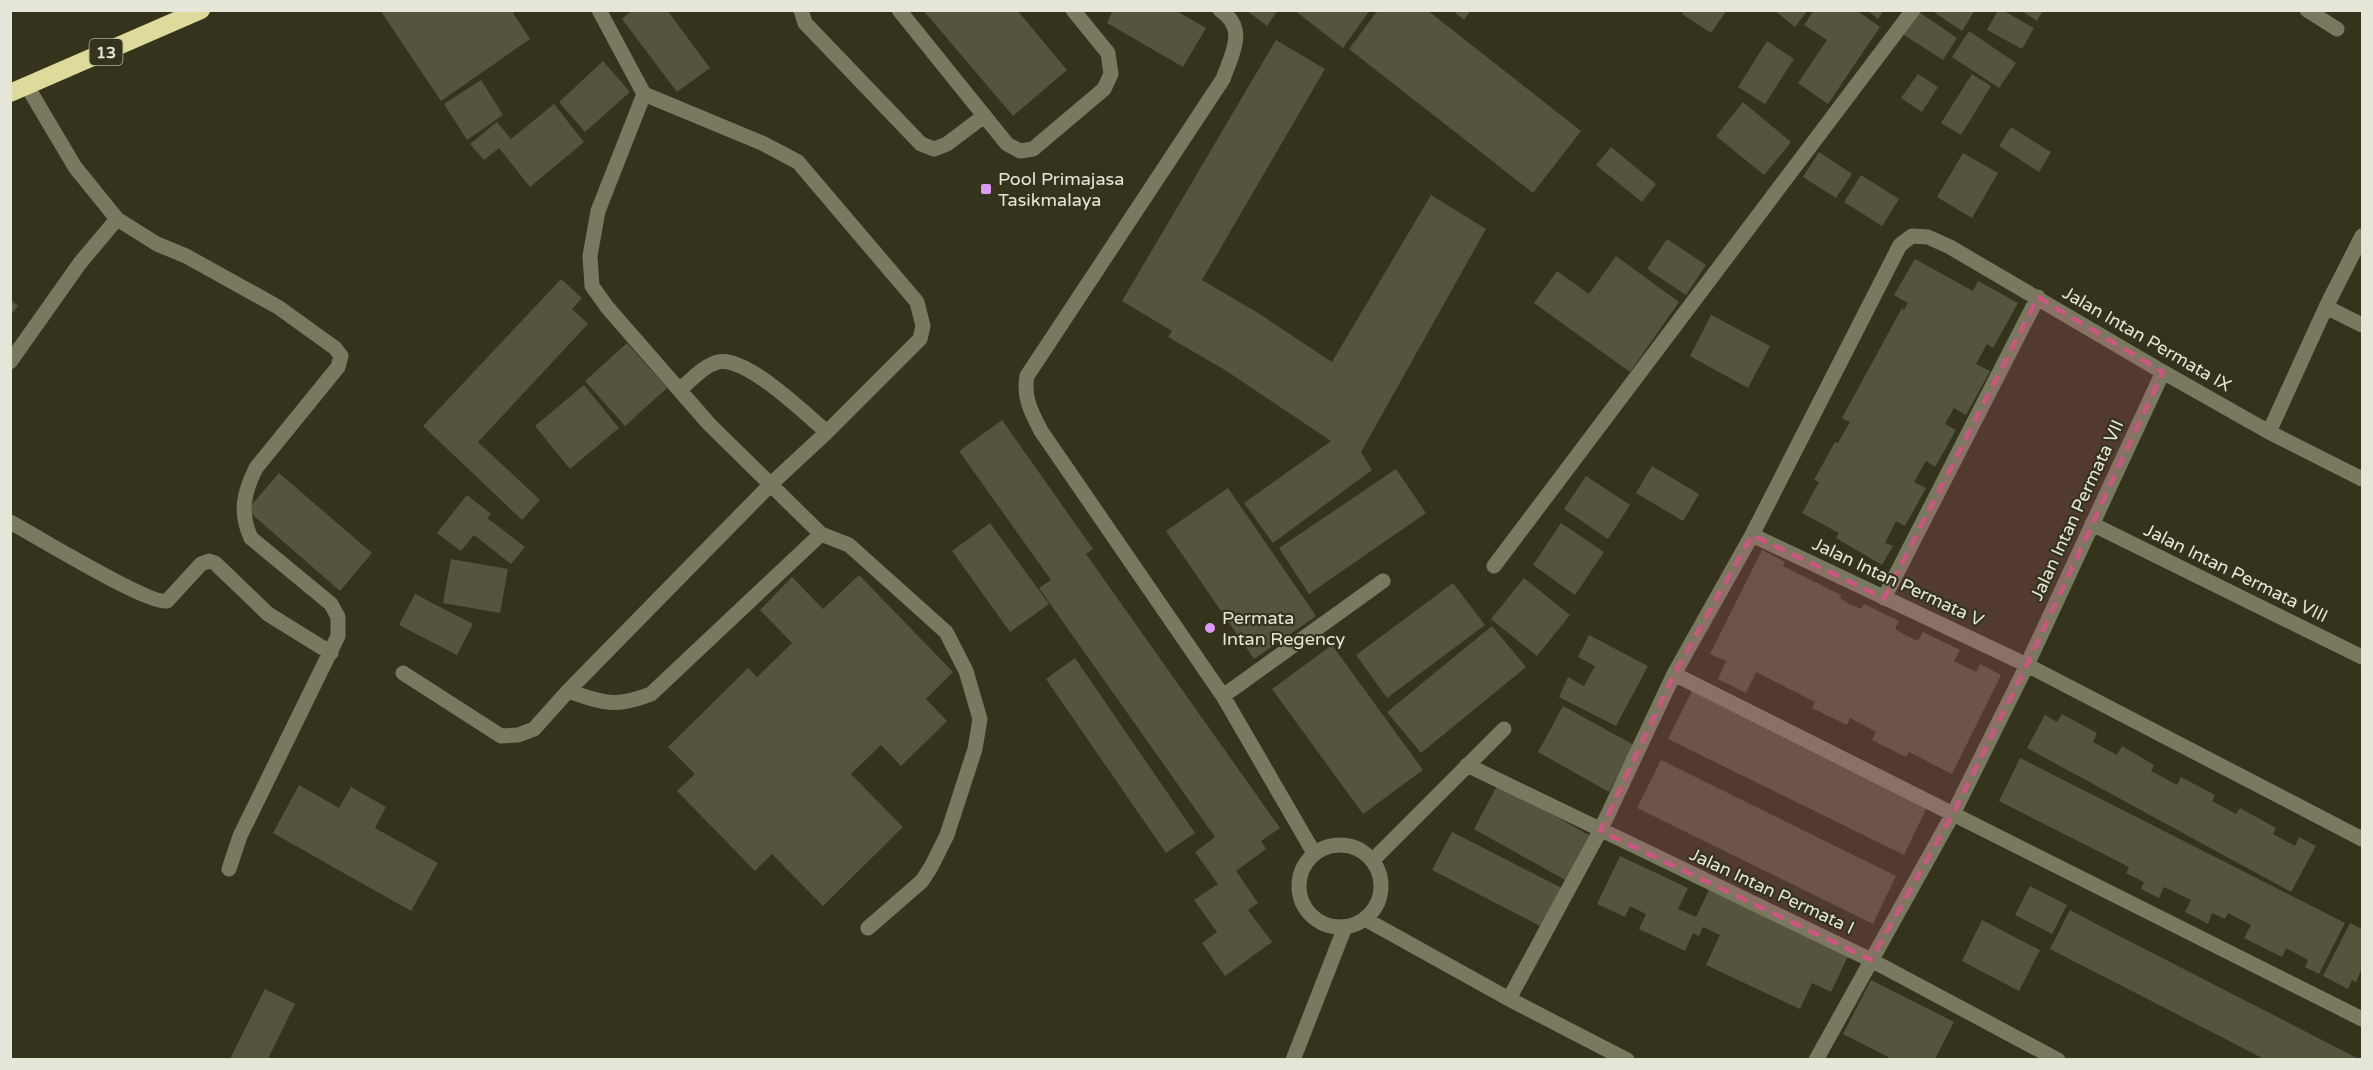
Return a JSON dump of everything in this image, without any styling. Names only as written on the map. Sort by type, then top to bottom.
[{"type":"highway","name":"13","points":[[10,93],[201,10]]},
{"type":"street","points":[[403,673],[501,736],[518,735],[534,729],[568,691],[771,484],[920,339],[923,326],[917,302],[798,162],[762,143],[644,94],[599,10]]},
{"type":"street","points":[[801,10],[805,24],[921,144],[934,149],[947,144],[984,116]]},
{"type":"street","points":[[899,10],[1007,144],[1020,151],[1033,149],[1104,89],[1111,74],[1108,53],[1073,10]]},
{"type":"street","points":[[1220,10],[1229,16],[1236,28],[1234,49],[1223,79],[1027,376],[1026,399],[1041,430],[1223,696],[1314,853]]},
{"type":"street","points":[[1494,566],[1913,10]]},
{"type":"street","points":[[2307,10],[2337,28]]},
{"type":"street","points":[[27,86],[75,167],[117,219],[157,244],[186,256],[278,307],[335,348],[341,356],[338,367],[256,468],[243,501],[245,525],[251,538],[331,604],[338,617],[338,636],[240,836],[229,869]]},
{"type":"street","points":[[644,94],[598,211],[590,256],[592,286],[607,307],[709,424],[820,534],[849,545],[945,632],[966,671],[980,719],[975,749],[947,835],[931,867],[922,881],[868,928]]},
{"type":"street","points":[[10,362],[80,263],[117,219]]},
{"type":"street","name":"Jalan Intan Permata IX","points":[[1752,535],[1900,245],[1912,236],[1928,237],[1950,247],[2269,432],[2362,479]]},
{"type":"street","points":[[2269,432],[2326,307],[2362,236]]},
{"type":"street","points":[[1884,598],[2038,297]]},
{"type":"street","points":[[2326,307],[2362,325]]},
{"type":"street","points":[[680,389],[705,368],[718,362],[731,362],[759,376],[827,432]]},
{"type":"street","name":"Jalan Intan Permata VII","points":[[1816,1059],[1953,812],[2027,665],[2163,372]]},
{"type":"street","points":[[10,522],[160,602],[167,601],[201,564],[208,561],[215,563],[268,614],[331,653]]},
{"type":"street","name":"Jalan Intan Permata VIII","points":[[2092,524],[2362,657]]},
{"type":"street","points":[[568,691],[605,704],[635,701],[651,694],[820,534]]},
{"type":"street","points":[[1509,999],[1600,831],[1674,674],[1752,535]]},
{"type":"street","name":"Jalan Intan Permata V","points":[[1752,535],[2027,665],[2362,839]]},
{"type":"street","points":[[1223,696],[1383,580]]},
{"type":"street","points":[[1674,674],[2362,1019]]},
{"type":"street","points":[[1373,860],[1504,729]]},
{"type":"street","name":"Jalan Intan Permata I","points":[[1467,765],[1871,960],[2058,1059]]},
{"type":"street","points":[[1334,844],[1356,847],[1373,860],[1381,880],[1379,902],[1365,919],[1346,927],[1325,924],[1308,911],[1299,892],[1302,871],[1314,853],[1334,844]]},
{"type":"street","points":[[1365,919],[1509,999],[1627,1059]]},
{"type":"street","points":[[1293,1059],[1346,927]]},
{"type":"highlighted area","points":[[2038,297],[2163,372],[2027,665],[1954,812],[1871,960],[1600,831],[1674,674],[1752,535],[1884,598]]},
{"type":"building","points":[[380,10],[517,10],[513,13],[530,39],[441,101]]},
{"type":"building","points":[[632,10],[667,10],[710,68],[677,92],[622,19]]},
{"type":"building","points":[[923,10],[1017,10],[1067,70],[1013,116]]},
{"type":"building","points":[[1113,10],[1175,10],[1206,28],[1183,67],[1107,23]]},
{"type":"building","points":[[1246,10],[1278,10],[1267,26]]},
{"type":"building","points":[[1294,10],[1370,10],[1343,48]]},
{"type":"building","points":[[1378,10],[1427,10],[1581,131],[1533,193],[1349,49]]},
{"type":"building","points":[[1452,10],[1471,10],[1464,20]]},
{"type":"building","points":[[1684,10],[1727,10],[1711,33],[1682,14]]},
{"type":"building","points":[[1774,10],[1808,10],[1795,27]]},
{"type":"building","points":[[1814,10],[1856,10],[1880,27],[1828,104],[1798,83],[1827,40],[1804,25]]},
{"type":"building","points":[[1867,10],[1884,10],[1878,19]]},
{"type":"building","points":[[1916,10],[1957,38],[1943,60],[1901,33]]},
{"type":"building","points":[[1931,10],[1975,10],[1962,31]]},
{"type":"building","points":[[1998,10],[2034,28],[2022,49],[1987,30]]},
{"type":"building","points":[[2020,10],[2043,10],[2037,21]]},
{"type":"building","points":[[1969,31],[2016,63],[1999,88],[1952,57]]},
{"type":"building","points":[[1276,40],[1325,69],[1202,280],[1258,313],[1332,362],[1431,195],[1486,229],[1361,452],[1372,470],[1273,543],[1244,503],[1331,441],[1225,370],[1168,337],[1172,331],[1122,301]]},
{"type":"building","points":[[1767,41],[1794,59],[1765,104],[1738,87]]},
{"type":"building","points":[[603,61],[630,92],[585,132],[559,102]]},
{"type":"building","points":[[1918,74],[1938,87],[1922,112],[1901,98]]},
{"type":"building","points":[[1972,74],[1991,86],[1961,135],[1941,123]]},
{"type":"building","points":[[481,80],[503,115],[467,140],[444,104]]},
{"type":"building","points":[[1743,102],[1791,142],[1764,175],[1716,136]]},
{"type":"building","points":[[554,104],[584,142],[530,187],[499,148],[484,160],[470,144],[497,122],[511,139]]},
{"type":"building","points":[[2011,127],[2051,152],[2039,172],[1999,146]]},
{"type":"building","points":[[1611,147],[1656,184],[1642,202],[1596,165]]},
{"type":"building","points":[[1819,152],[1852,174],[1836,198],[1803,177]]},
{"type":"building","points":[[1963,153],[1998,173],[1972,218],[1937,197]]},
{"type":"building","points":[[1861,175],[1899,199],[1882,226],[1844,202]]},
{"type":"building","points":[[1667,239],[1706,265],[1686,295],[1647,269]]},
{"type":"building","points":[[1616,256],[1679,302],[1630,372],[1534,303],[1557,271],[1589,294]]},
{"type":"building","points":[[1915,259],[1973,291],[1978,281],[2018,303],[1993,348],[1987,344],[1976,364],[1990,371],[1966,415],[1954,408],[1945,424],[1956,430],[1935,467],[1926,461],[1914,482],[1926,488],[1905,526],[1896,521],[1885,543],[1893,546],[1882,565],[1836,538],[1839,533],[1802,513],[1819,482],[1814,480],[1835,442],[1838,443],[1850,422],[1842,418],[1902,308],[1904,310],[1908,303],[1894,295]]},
{"type":"building","points":[[561,279],[582,298],[572,309],[588,324],[478,442],[540,500],[522,520],[423,426]]},
{"type":"building","points":[[10,299],[18,306],[10,316]]},
{"type":"building","points":[[1711,315],[1770,346],[1748,388],[1690,356]]},
{"type":"building","points":[[627,343],[667,388],[625,426],[585,381]]},
{"type":"building","points":[[584,385],[619,428],[570,469],[535,426]]},
{"type":"building","points":[[1002,420],[1093,549],[1086,554],[1280,828],[1261,841],[1266,849],[1236,871],[1258,903],[1248,910],[1272,942],[1225,976],[1202,943],[1217,932],[1194,900],[1218,884],[1195,852],[1215,837],[1039,588],[1051,580],[959,451]]},
{"type":"building","points":[[1652,466],[1699,494],[1683,521],[1636,493]]},
{"type":"building","points":[[1396,469],[1426,513],[1309,594],[1279,548]]},
{"type":"building","points":[[279,473],[372,553],[340,591],[247,510]]},
{"type":"building","points":[[1586,476],[1630,505],[1608,539],[1564,509]]},
{"type":"building","points":[[1228,488],[1316,616],[1254,659],[1166,531]]},
{"type":"building","points":[[467,495],[491,514],[487,518],[525,547],[511,564],[474,535],[461,551],[437,533]]},
{"type":"building","points":[[990,523],[1049,604],[1010,632],[952,551]]},
{"type":"building","points":[[1561,523],[1604,552],[1575,595],[1533,565]]},
{"type":"building","points":[[1762,550],[1785,562],[1783,566],[1841,595],[1840,598],[1849,604],[1861,609],[1864,604],[1899,621],[1895,629],[1907,636],[1918,641],[1923,632],[1960,650],[1954,661],[1976,672],[1980,664],[2001,675],[1952,774],[1909,752],[1906,757],[1872,740],[1876,732],[1850,718],[1847,725],[1812,708],[1815,702],[1756,672],[1746,693],[1718,679],[1726,661],[1710,654]]},
{"type":"building","points":[[451,559],[508,569],[500,613],[443,603]]},
{"type":"building","points":[[859,575],[953,672],[926,699],[947,721],[901,766],[881,745],[851,774],[903,827],[823,906],[772,854],[755,871],[677,791],[695,774],[668,747],[748,668],[757,677],[792,643],[760,610],[792,577],[823,609]]},
{"type":"building","points":[[1524,578],[1570,615],[1537,656],[1491,619]]},
{"type":"building","points":[[1453,583],[1485,625],[1387,698],[1356,655]]},
{"type":"building","points":[[415,594],[473,624],[457,655],[399,625]]},
{"type":"building","points":[[1492,626],[1526,667],[1421,753],[1387,712]]},
{"type":"building","points":[[1589,635],[1648,666],[1616,726],[1559,697],[1568,677],[1584,686],[1595,666],[1578,657]]},
{"type":"building","points":[[1332,645],[1423,770],[1363,814],[1272,689]]},
{"type":"building","points":[[1075,658],[1195,833],[1166,853],[1046,679]]},
{"type":"building","points":[[1692,691],[1927,807],[1904,855],[1668,739]]},
{"type":"building","points":[[1563,706],[1634,745],[1609,792],[1538,752]]},
{"type":"building","points":[[2062,714],[2097,733],[2093,742],[2117,755],[2122,746],[2154,765],[2151,771],[2177,785],[2181,777],[2215,795],[2212,801],[2236,814],[2240,808],[2276,828],[2273,834],[2295,846],[2299,837],[2316,846],[2291,892],[2027,748],[2045,715],[2057,722]]},
{"type":"building","points":[[2020,758],[2345,923],[2319,974],[2305,967],[2308,960],[2286,948],[2282,957],[2244,938],[2251,925],[2228,913],[2225,919],[2212,913],[2208,924],[2185,912],[2191,900],[2164,887],[2159,898],[2141,889],[2144,882],[2126,873],[2129,867],[1999,801]]},
{"type":"building","points":[[1661,760],[1896,876],[1873,924],[1637,808]]},
{"type":"building","points":[[1498,784],[1589,835],[1565,880],[1474,829]]},
{"type":"building","points":[[299,785],[339,808],[351,787],[386,807],[375,828],[438,863],[411,911],[273,833]]},
{"type":"building","points":[[1452,832],[1562,888],[1542,927],[1432,870]]},
{"type":"building","points":[[1620,856],[1688,888],[1678,909],[1696,917],[1709,890],[1848,956],[1831,992],[1812,983],[1800,1009],[1706,965],[1720,935],[1703,927],[1699,936],[1693,933],[1685,951],[1639,929],[1646,914],[1630,906],[1625,917],[1597,904]]},
{"type":"building","points":[[2030,886],[2067,905],[2052,934],[2015,915]]},
{"type":"building","points":[[2070,910],[2359,1059],[2264,1059],[2050,949]]},
{"type":"building","points":[[1982,920],[2040,950],[2019,991],[1962,961]]},
{"type":"building","points":[[2350,923],[2362,929],[2362,968],[2356,982],[2352,980],[2348,989],[2323,976]]},
{"type":"building","points":[[1871,980],[1954,1022],[1935,1059],[1892,1059],[1843,1034]]},
{"type":"building","points":[[265,989],[295,1004],[268,1059],[230,1059]]},
{"type":"place","name":"Pool Primajasa Tasikmalaya","points":[[986,189]]},
{"type":"place","name":"Permata Intan Regency","points":[[1210,628]]}]
